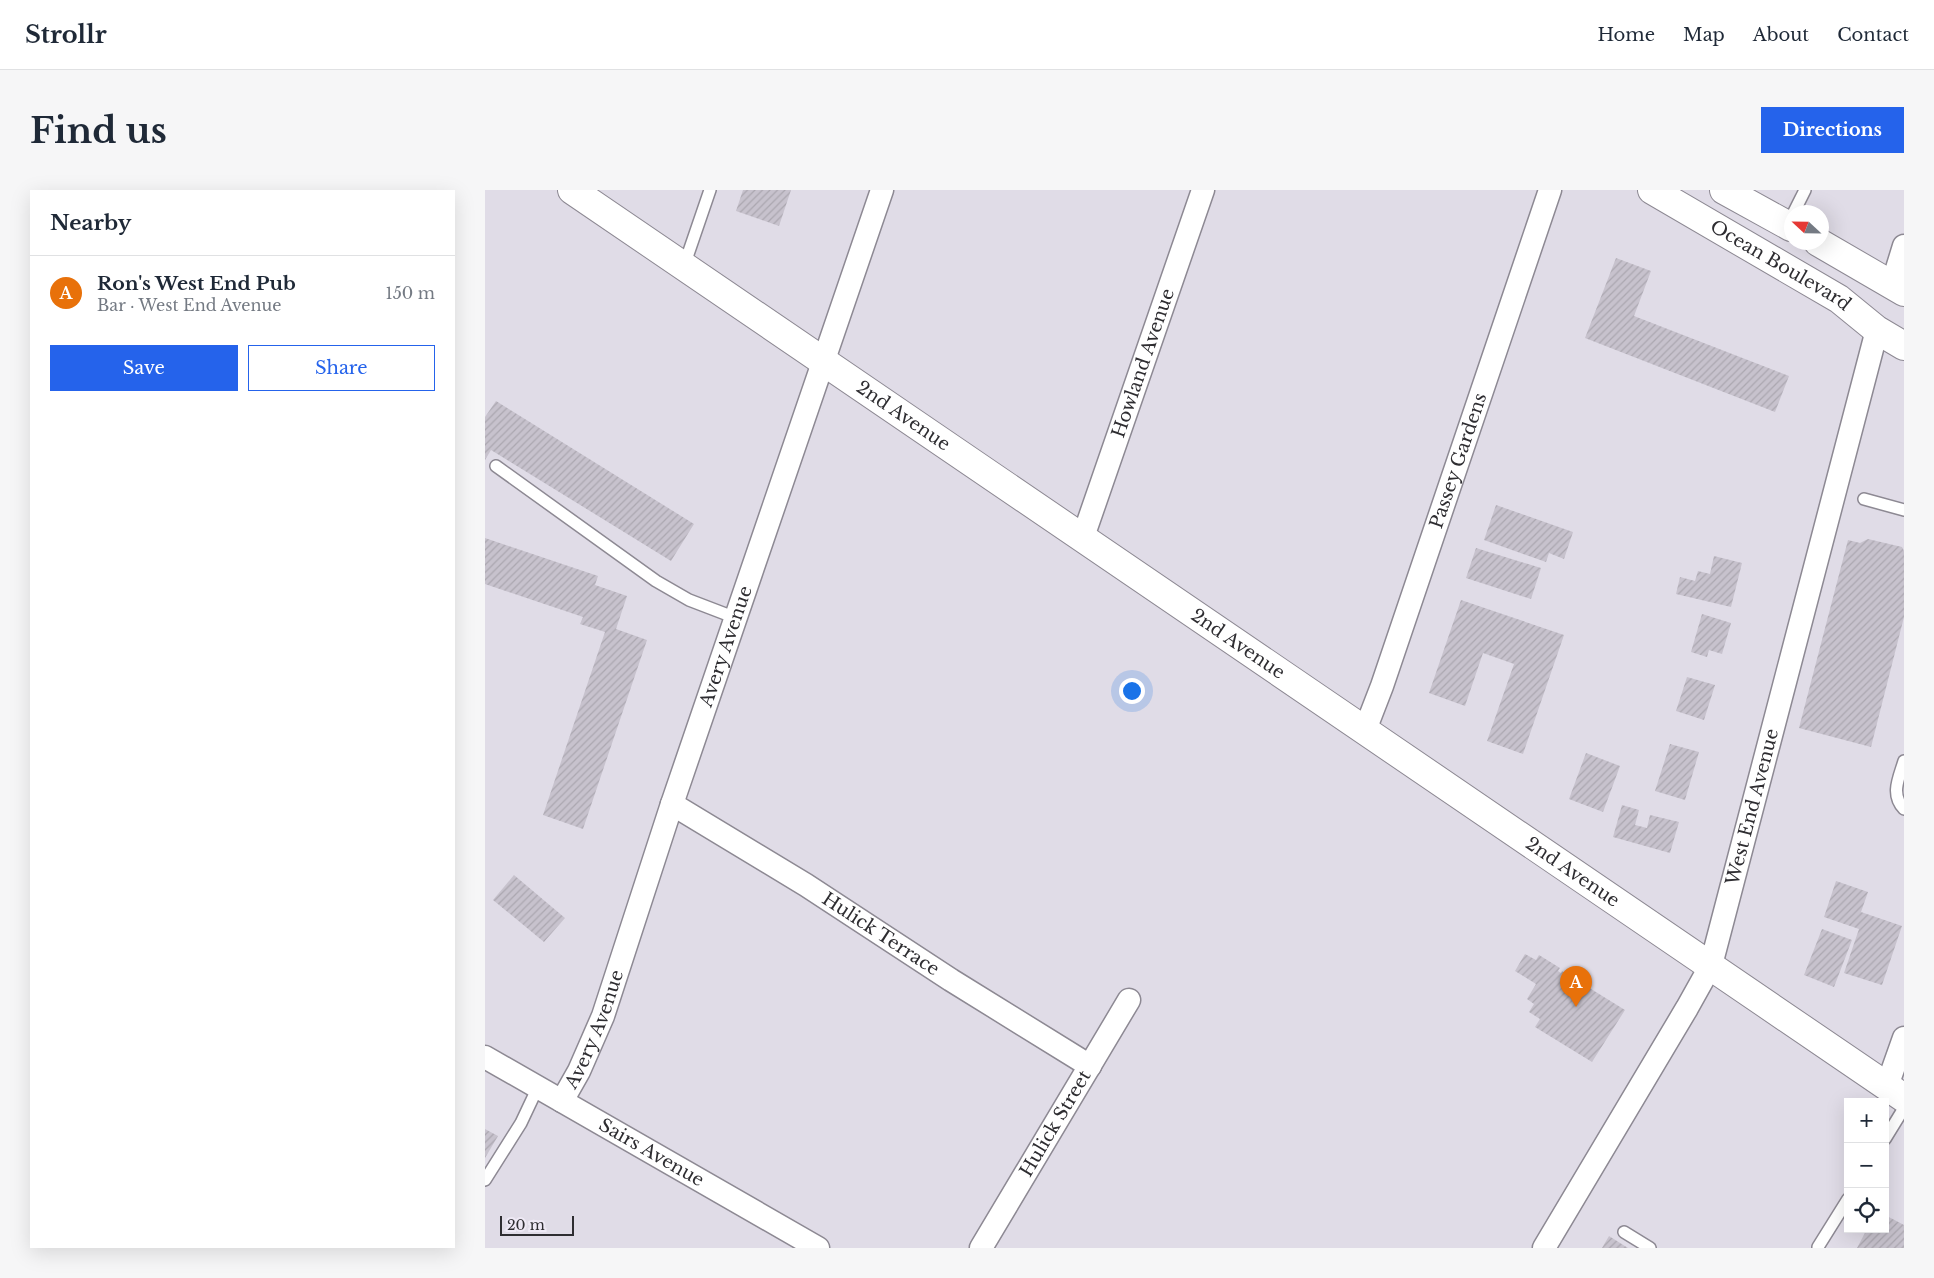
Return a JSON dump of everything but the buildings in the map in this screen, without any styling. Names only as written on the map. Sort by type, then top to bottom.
[{"type":"street","name":"2nd Avenue","points":[[571,190],[1896,1092]]},
{"type":"street","name":"Avery Avenue","points":[[562,1101],[579,1071],[603,1016],[672,804],[882,190]]},
{"type":"street","name":"Howland Avenue","points":[[1083,537],[1203,190]]},
{"type":"street","name":"Passey Gardens","points":[[1365,730],[1382,686],[1550,190]]},
{"type":"street","name":"Ocean Boulevard","points":[[1652,190],[1839,299],[1877,330],[1904,346]]},
{"type":"street","name":"Ocean Boulevard","points":[[1724,190],[1784,218]]},
{"type":"street","points":[[1829,248],[1898,289],[1904,246]]},
{"type":"street","name":"West End Avenue","points":[[1544,1248],[1711,965],[1877,330]]},
{"type":"street","name":"Hulick Terrace","points":[[672,804],[806,885],[951,980],[1090,1066]]},
{"type":"street","name":"Hulick Street","points":[[981,1248],[1129,1000]]},
{"type":"street","points":[[1896,1092],[1904,1038]]},
{"type":"street","name":"Sairs Avenue","points":[[485,1057],[818,1248]]},
{"type":"lane","points":[[684,266],[710,190]]},
{"type":"lane","points":[[1798,205],[1805,190]]},
{"type":"lane","points":[[496,466],[656,581],[689,600],[736,618]]},
{"type":"lane","points":[[1864,499],[1904,510]]},
{"type":"lane","points":[[1904,761],[1896,794],[1897,801],[1904,810]]},
{"type":"lane","points":[[485,1180],[521,1123],[539,1088]]},
{"type":"lane","points":[[1889,1132],[1904,1108]]},
{"type":"lane","points":[[1818,1247],[1844,1205]]},
{"type":"lane","points":[[1625,1232],[1650,1248]]},
{"type":"place","name":"Ron's West End Pub","points":[[1576,1007]]}]
